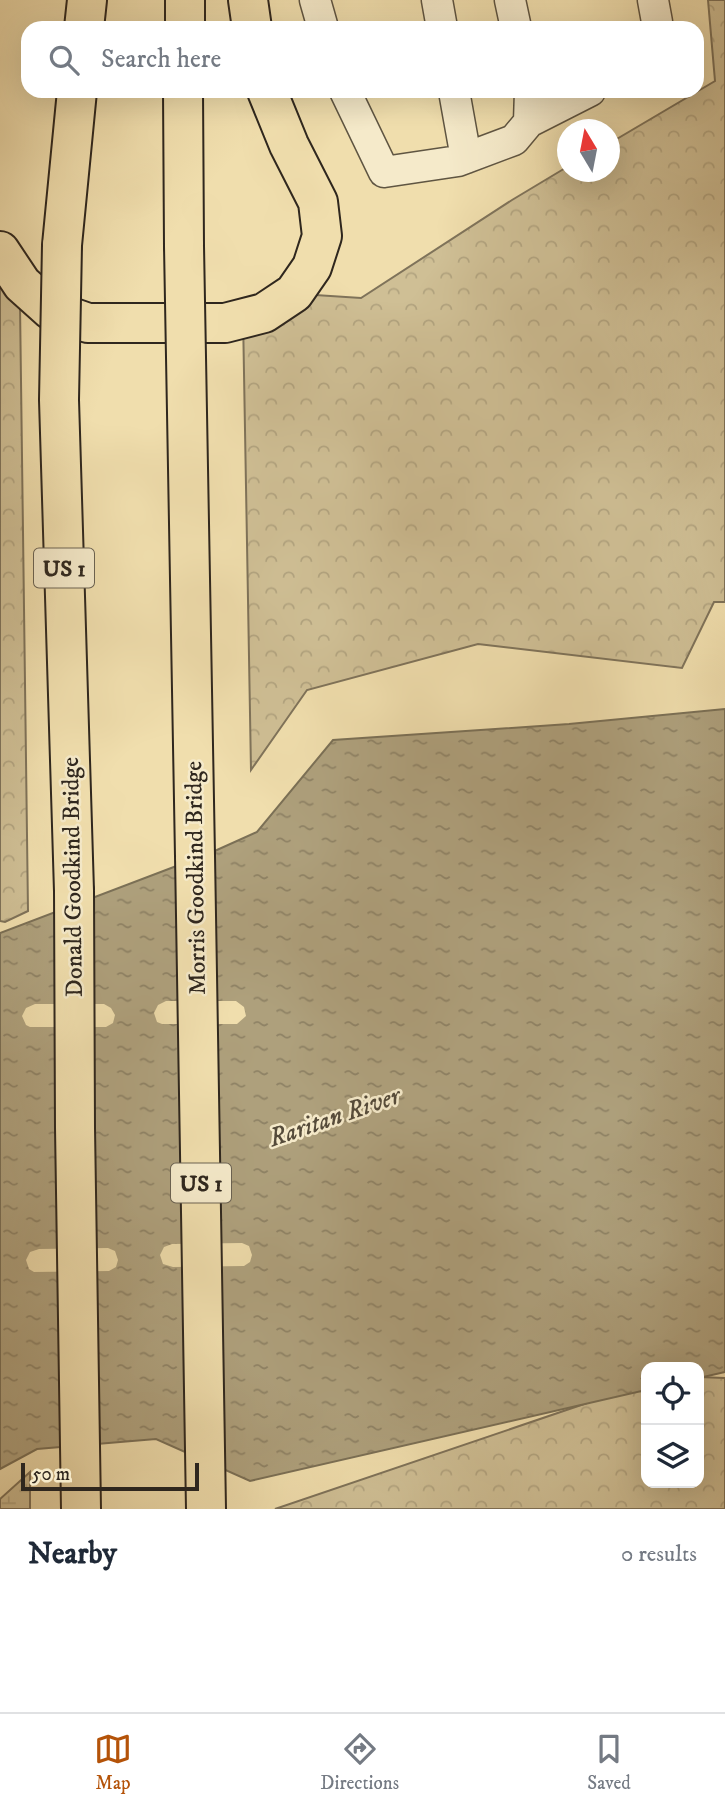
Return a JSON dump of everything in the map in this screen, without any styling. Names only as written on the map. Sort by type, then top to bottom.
[{"type":"highway","points":[[85,21],[87,0]]},
{"type":"highway","points":[[185,0],[185,21]]},
{"type":"highway","points":[[248,0],[251,21]]},
{"type":"highway","name":"Donald Goodkind Bridge","points":[[76,98],[62,245],[59,400],[74,891],[81,1509]]},
{"type":"highway","name":"Morris Goodkind Bridge","points":[[183,98],[206,1509]]},
{"type":"highway","points":[[0,251],[22,284],[51,310],[88,323],[225,323],[264,313],[294,293],[312,267],[321,236],[318,202],[289,145],[270,98]]},
{"type":"lane","points":[[315,0],[321,21]]},
{"type":"lane","points":[[437,0],[441,21]]},
{"type":"lane","points":[[510,0],[514,21]]},
{"type":"lane","points":[[653,0],[657,21]]},
{"type":"lane","points":[[348,98],[384,172],[466,158],[514,140],[529,122],[576,98]]},
{"type":"lane","points":[[455,98],[466,158]]},
{"type":"lane","points":[[529,122],[530,98]]},
{"type":"green space","points":[[708,0],[725,0],[725,602],[714,602],[682,668],[478,644],[307,690],[251,770],[243,316],[300,294],[361,298],[557,173],[557,182],[620,182],[620,137],[686,98],[704,98],[704,87],[715,81]]},
{"type":"green space","points":[[0,275],[20,305],[28,911],[5,922],[0,921]]},
{"type":"green space","points":[[704,1377],[725,1378],[725,1509],[275,1509],[641,1385],[641,1488],[704,1488]]},
{"type":"green space","points":[[30,1472],[30,1509],[0,1509],[0,1499]]},
{"type":"water","name":"Raritan River","points":[[725,709],[725,1372],[704,1377],[704,1362],[641,1362],[641,1391],[250,1481],[156,1439],[37,1449],[0,1469],[0,933],[208,854],[257,832],[333,740],[569,724]]},
{"type":"pier","points":[[166,1001],[236,1001],[244,1007],[246,1016],[237,1024],[162,1024],[157,1022],[154,1013],[158,1005]]},
{"type":"pier","points":[[35,1004],[104,1004],[111,1008],[115,1015],[113,1023],[106,1027],[30,1027],[22,1016],[26,1008]]},
{"type":"pier","points":[[242,1243],[249,1246],[252,1255],[250,1262],[244,1266],[173,1267],[163,1264],[160,1255],[164,1247],[172,1244]]},
{"type":"pier","points":[[108,1248],[115,1251],[118,1260],[116,1267],[109,1271],[34,1272],[29,1269],[26,1260],[30,1252],[39,1249]]}]
